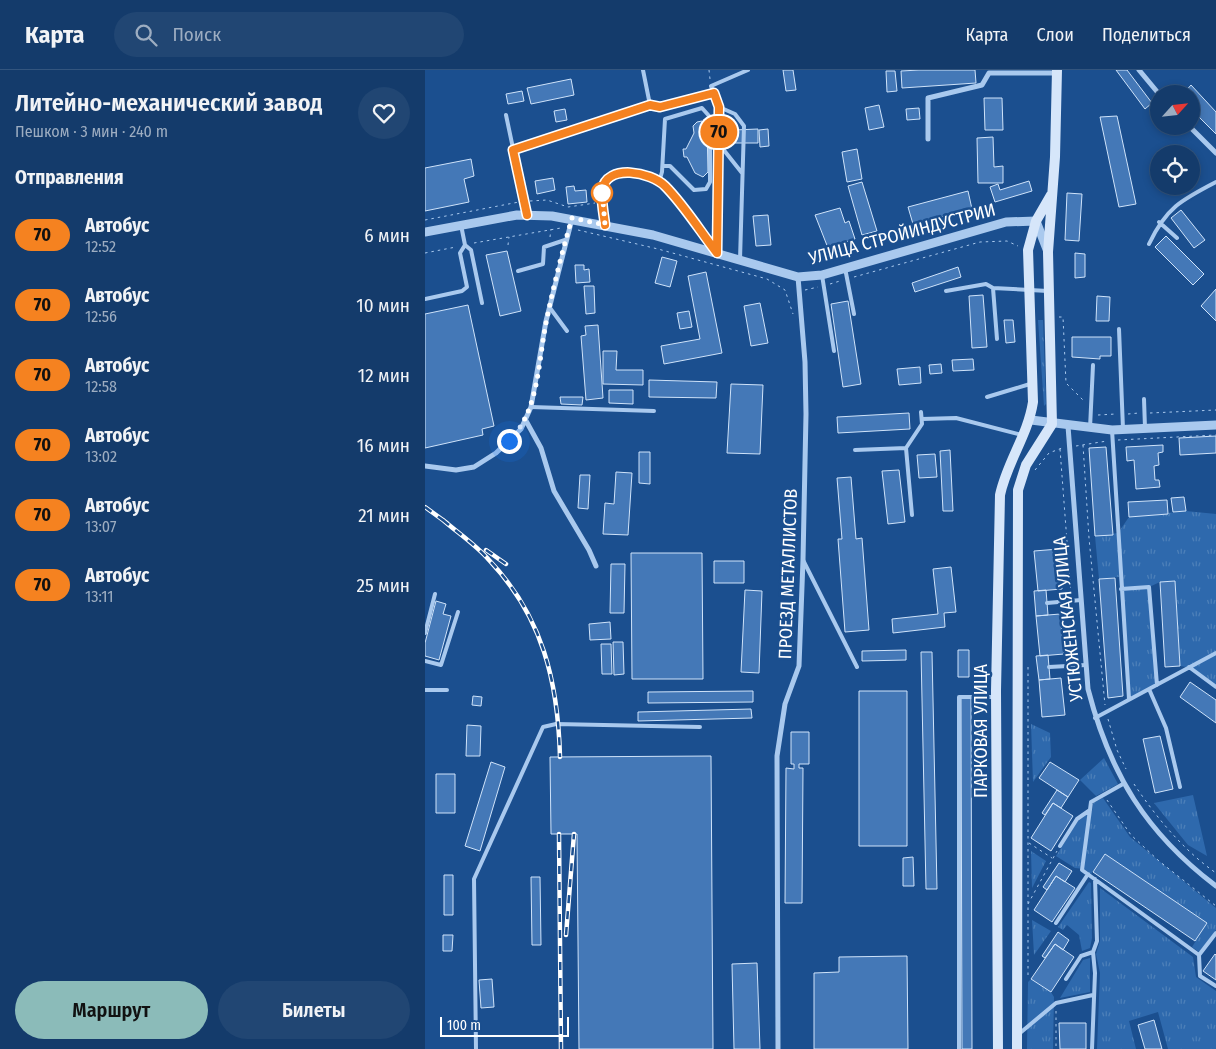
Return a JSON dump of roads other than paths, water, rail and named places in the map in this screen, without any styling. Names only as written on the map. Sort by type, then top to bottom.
[{"type":"main road","points":[[1052,424],[1048,252],[1053,192],[1057,71]]},
{"type":"main road","points":[[1031,420],[1033,384],[1028,250],[1036,221],[1053,192]]},
{"type":"main road","name":"ПАРКОВАЯ УЛИЦА","points":[[998,1049],[996,698],[1000,495],[1003,480],[1031,420]]},
{"type":"main road","name":"ПАРКОВАЯ УЛИЦА","points":[[1017,1049],[1018,490],[1026,465],[1052,424]]},
{"type":"street","points":[[1139,70],[1152,85]]},
{"type":"street","points":[[928,139],[928,98],[982,85],[989,73],[1057,71]]},
{"type":"street","points":[[1198,135],[1216,153]]},
{"type":"street","name":"УЛИЦА СТРОЙИНДУСТРИИ","points":[[425,232],[517,214],[572,218],[653,236],[798,277],[822,275],[997,224],[1036,221]]},
{"type":"street","points":[[425,466],[457,470],[474,467],[496,453],[521,429],[531,407],[550,308],[565,240],[572,218]]},
{"type":"street","points":[[1036,221],[1048,252]]},
{"type":"street","name":"ПРОЕЗД МЕТАЛЛИСТОВ","points":[[778,1049],[777,756],[785,704],[799,666],[803,560],[806,414],[798,277]]},
{"type":"street","points":[[525,419],[541,448],[554,491],[589,550],[595,566]]},
{"type":"street","points":[[1031,420],[1112,430],[1216,425]]},
{"type":"street","name":"УСТЮЖЕНСКАЯ УЛИЦА","points":[[1068,426],[1088,689],[1095,718],[1123,784],[1145,817],[1173,850],[1216,886]]},
{"type":"lane","points":[[643,70],[650,105]]},
{"type":"lane","points":[[717,253],[719,107],[711,86],[748,70]]},
{"type":"lane","points":[[513,150],[650,105],[660,107],[714,93]]},
{"type":"lane","points":[[719,107],[735,114],[745,126],[740,260]]},
{"type":"lane","points":[[659,182],[663,166],[665,119],[702,108],[710,117],[710,182],[706,189],[694,190],[670,166],[663,166]]},
{"type":"lane","points":[[506,115],[527,215]]},
{"type":"lane","points":[[719,144],[743,172]]},
{"type":"lane","points":[[605,225],[602,190],[609,179],[627,172],[650,176],[659,182],[717,253]]},
{"type":"lane","points":[[1149,244],[1159,222],[1167,212],[1184,199],[1216,182]]},
{"type":"lane","points":[[1159,222],[1177,238]]},
{"type":"lane","points":[[461,225],[465,245],[471,250],[482,303]]},
{"type":"lane","points":[[518,271],[543,264],[543,247],[565,240]]},
{"type":"lane","points":[[425,299],[462,292],[467,287],[459,254],[465,245]]},
{"type":"lane","points":[[845,268],[854,314]]},
{"type":"lane","points":[[822,275],[834,351]]},
{"type":"lane","points":[[945,291],[987,284],[993,288],[1048,291]]},
{"type":"lane","points":[[993,288],[997,339]]},
{"type":"lane","points":[[550,308],[567,331]]},
{"type":"lane","points":[[1119,329],[1123,429]]},
{"type":"lane","points":[[1091,428],[1093,365]]},
{"type":"lane","points":[[987,397],[1025,384],[1033,384]]},
{"type":"lane","points":[[1144,399],[1145,428]]},
{"type":"lane","points":[[531,407],[654,412]]},
{"type":"lane","points":[[912,515],[906,448],[922,424],[921,412]]},
{"type":"lane","points":[[922,419],[955,418],[1024,435]]},
{"type":"lane","points":[[1112,430],[1129,699]]},
{"type":"lane","points":[[855,450],[906,448]]},
{"type":"lane","points":[[803,560],[857,667]]},
{"type":"lane","points":[[1121,589],[1149,587],[1157,685]]},
{"type":"lane","points":[[425,633],[435,594]]},
{"type":"lane","points":[[1047,602],[1081,600]]},
{"type":"lane","points":[[425,661],[441,665],[457,612]]},
{"type":"lane","points":[[1095,718],[1216,653]]},
{"type":"lane","points":[[1049,667],[1086,665]]},
{"type":"lane","points":[[1189,667],[1216,688]]},
{"type":"lane","points":[[1149,689],[1166,728],[1180,787]]},
{"type":"lane","points":[[425,690],[447,690]]},
{"type":"lane","points":[[959,1049],[959,697],[996,698]]},
{"type":"lane","points":[[476,1049],[474,879],[543,727],[555,724],[700,727]]},
{"type":"lane","points":[[1123,784],[1091,802],[1082,870],[1199,955]]},
{"type":"lane","points":[[1059,846],[1077,819],[1090,810]]},
{"type":"lane","points":[[1056,923],[1089,874]]},
{"type":"lane","points":[[1093,1049],[1093,952],[1097,941],[1095,879]]},
{"type":"lane","points":[[1216,933],[1199,955],[1200,976],[1216,986]]},
{"type":"lane","points":[[1066,979],[1081,956],[1093,952]]},
{"type":"lane","points":[[1017,1035],[1056,1003],[1093,995]]},
{"type":"railway","points":[[425,507],[447,523]]},
{"type":"railway","points":[[443,520],[473,544],[489,560],[523,604],[535,628],[551,677],[559,729],[560,757]]},
{"type":"railway","points":[[486,550],[506,564]]},
{"type":"railway","points":[[559,834],[561,1049]]},
{"type":"railway","points":[[566,935],[574,834]]}]
